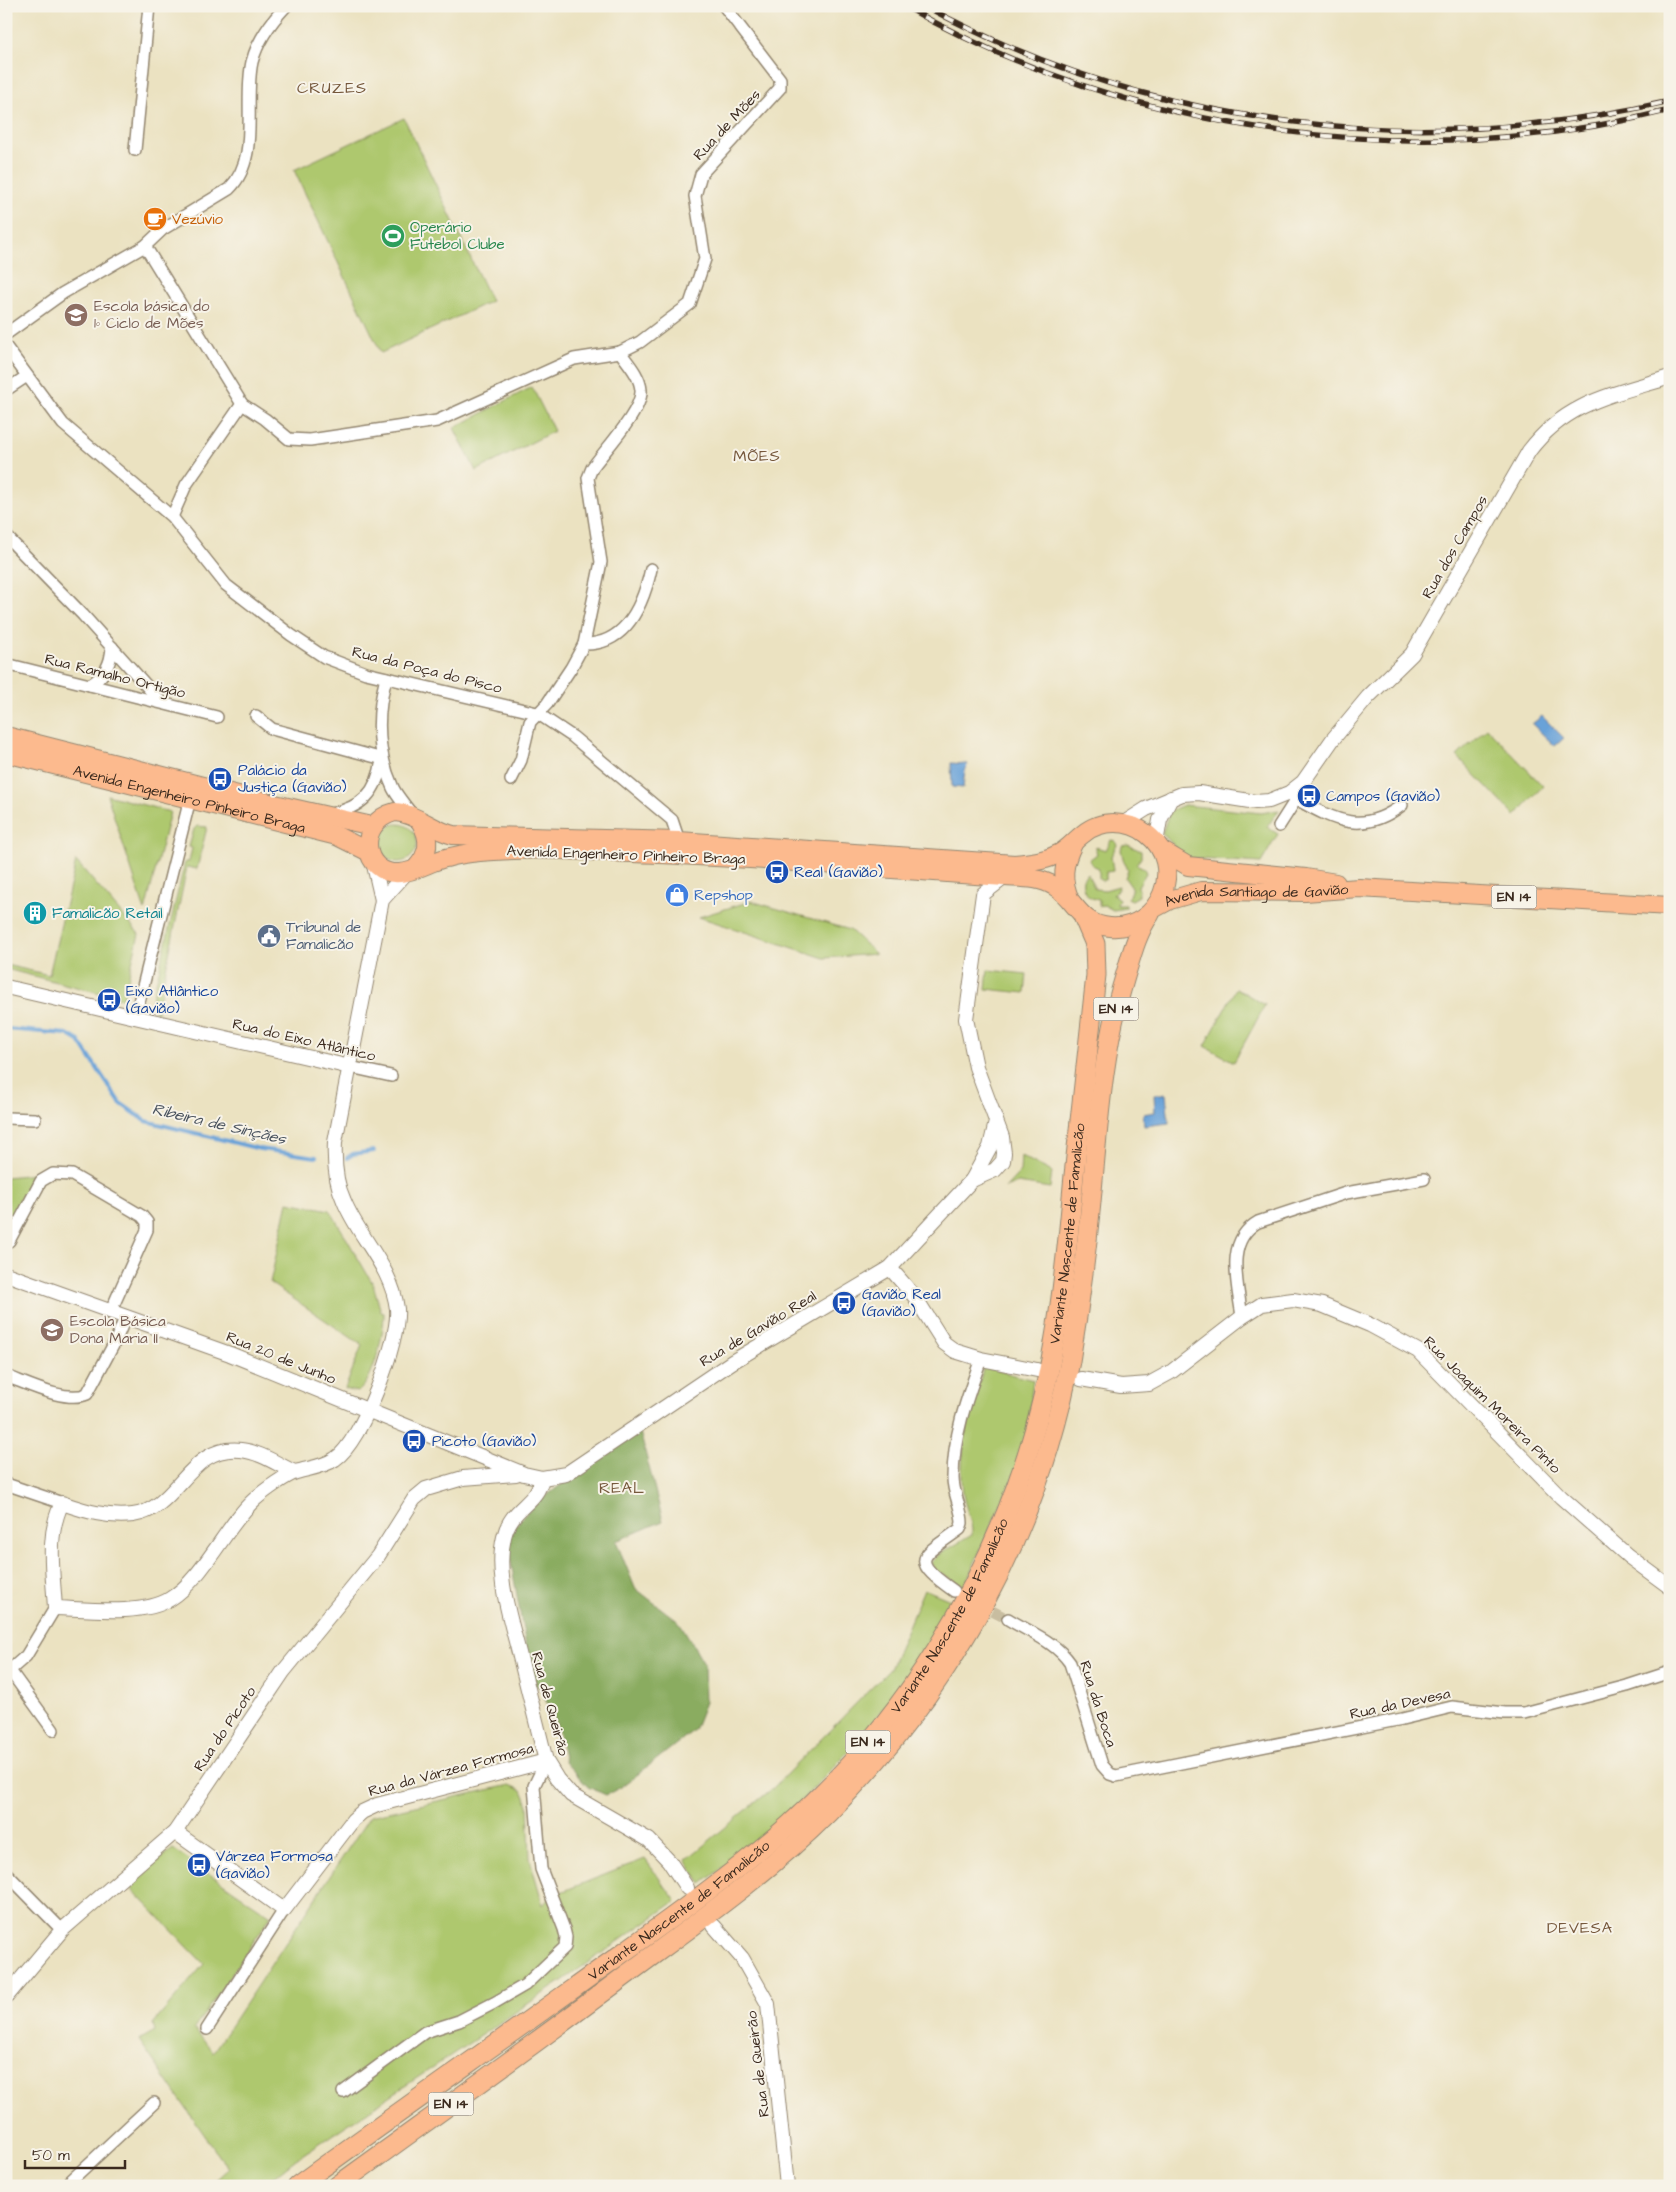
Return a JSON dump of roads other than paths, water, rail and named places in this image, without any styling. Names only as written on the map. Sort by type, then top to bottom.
[{"type":"highway","name":"Variante Nascente de Famalicão","points":[[337,2186],[681,1935],[801,1839],[858,1782],[891,1743],[928,1696],[958,1650],[988,1598],[1020,1530],[1040,1477],[1065,1388],[1080,1301],[1107,1050],[1119,996],[1138,930],[1152,911]]},
{"type":"highway","name":"Variante Nascente de Famalicão","points":[[297,2186],[678,1913],[791,1823],[864,1747],[906,1692],[942,1640],[971,1587],[1002,1522],[1022,1470],[1038,1415],[1052,1350],[1070,1220],[1096,975],[1095,944],[1083,916]]},
{"type":"main road","name":"Avenida Engenheiro Pinheiro Braga","points":[[6,736],[324,816],[372,826],[386,815],[395,812],[441,832],[463,836],[679,841],[1015,864],[1038,862],[1060,853],[1096,826],[1110,823],[1136,827],[1158,846]]},
{"type":"main road","name":"Avenida Engenheiro Pinheiro Braga","points":[[6,753],[337,836],[371,856],[388,872],[411,870],[454,856],[517,850],[692,855],[1005,877],[1048,882],[1056,887],[1083,916],[1102,925],[1124,926],[1138,922],[1152,911]]},
{"type":"main road","points":[[411,870],[423,860],[428,841],[417,820]]},
{"type":"main road","points":[[371,856],[367,844],[372,826]]},
{"type":"main road","name":"Avenida Engenheiro Pinheiro Braga","points":[[1070,901],[1064,887],[1063,872],[1066,857],[1073,844]]},
{"type":"main road","name":"Avenida Santiago de Gavião","points":[[1158,846],[1188,866],[1306,878],[1359,888],[1670,906]]},
{"type":"main road","name":"EN 14","points":[[1152,911],[1163,895],[1167,880],[1166,865],[1158,846]]},
{"type":"main road","name":"Avenida Santiago de Gavião","points":[[1152,911],[1170,900],[1201,891],[1305,892],[1359,888]]},
{"type":"street","points":[[135,150],[149,6]]},
{"type":"street","points":[[6,334],[64,293],[145,246],[163,229],[229,189],[236,182],[242,171],[248,139],[252,63],[267,31],[286,6]]},
{"type":"street","name":"Rua de Mões","points":[[242,404],[265,419],[289,439],[310,440],[437,421],[574,359],[620,352],[640,342],[690,304],[705,259],[695,196],[701,174],[780,88],[780,79],[724,6]]},
{"type":"street","points":[[145,246],[242,404],[186,485],[172,517]]},
{"type":"street","name":"Rua da Poça do Pisco","points":[[6,347],[63,424],[172,517],[216,575],[262,614],[324,657],[386,678],[537,713],[573,737],[672,820],[679,841]]},
{"type":"street","points":[[511,780],[521,760],[530,722],[547,704],[571,668],[584,644],[601,562],[588,478],[592,468],[632,415],[640,399],[641,389],[638,378],[620,352]]},
{"type":"street","points":[[6,390],[27,376]]},
{"type":"street","name":"Rua dos Campos","points":[[1279,826],[1293,796],[1333,739],[1412,654],[1529,451],[1544,431],[1577,408],[1670,377]]},
{"type":"street","points":[[6,536],[112,647],[161,702]]},
{"type":"street","points":[[584,644],[607,641],[629,624],[648,585],[651,569]]},
{"type":"street","points":[[90,685],[98,680],[107,669],[112,647]]},
{"type":"street","points":[[6,656],[19,667]]},
{"type":"street","name":"Rua Ramalho Ortigão","points":[[6,664],[218,717]]},
{"type":"street","points":[[386,678],[378,717],[383,759],[393,788],[417,820]]},
{"type":"street","points":[[256,716],[272,729],[383,759]]},
{"type":"street","points":[[324,816],[345,811],[363,801],[380,773],[383,759]]},
{"type":"street","points":[[1124,824],[1146,809],[1171,798],[1199,793],[1256,802],[1293,796],[1330,818],[1354,823],[1387,817],[1402,805]]},
{"type":"street","points":[[1158,846],[1160,820],[1171,798]]},
{"type":"street","points":[[135,1018],[190,799]]},
{"type":"street","points":[[55,1608],[144,1608],[170,1599],[206,1561],[255,1499],[294,1472],[326,1465],[338,1458],[369,1409],[392,1350],[396,1330],[397,1309],[387,1277],[344,1202],[338,1186],[334,1164],[335,1142],[382,900],[371,856]]},
{"type":"street","points":[[382,900],[411,870]]},
{"type":"street","points":[[965,874],[983,894]]},
{"type":"street","points":[[1004,1153],[1002,1137],[976,1067],[966,1019],[983,894],[1005,877]]},
{"type":"street","name":"Rua do Eixo Atlântico","points":[[6,987],[391,1076]]},
{"type":"street","points":[[6,1118],[35,1119]]},
{"type":"street","name":"Rua de Gavião Real","points":[[542,1478],[566,1474],[732,1362],[890,1268],[972,1180],[990,1147],[996,1122]]},
{"type":"street","points":[[990,1147],[997,1147],[1004,1153]]},
{"type":"street","name":"Rua de Gavião Real","points":[[972,1180],[995,1170],[1003,1161],[1004,1153]]},
{"type":"street","points":[[8,1242],[41,1181],[53,1174],[72,1175],[142,1216],[146,1222],[147,1230],[110,1313]]},
{"type":"street","points":[[1242,1317],[1236,1254],[1246,1230],[1258,1222],[1346,1193],[1424,1179]]},
{"type":"street","points":[[890,1268],[915,1297],[944,1343],[955,1351],[981,1359],[1037,1370]]},
{"type":"street","name":"Rua 20 de Junho","points":[[6,1274],[110,1313],[204,1344],[369,1409],[524,1474],[542,1478]]},
{"type":"street","name":"Rua Joaquim Moreira Pinto","points":[[1081,1379],[1121,1386],[1149,1384],[1171,1372],[1242,1317],[1269,1302],[1293,1300],[1322,1305],[1370,1325],[1401,1341],[1433,1364],[1561,1497],[1628,1556],[1670,1587]]},
{"type":"street","points":[[6,1376],[68,1397],[79,1397],[87,1394],[116,1340],[125,1318]]},
{"type":"street","points":[[954,1591],[932,1575],[925,1567],[924,1562],[930,1549],[957,1531],[962,1523],[953,1480],[954,1463],[960,1418],[981,1359]]},
{"type":"street","points":[[6,1484],[92,1513],[134,1515],[152,1508],[162,1500],[208,1455],[232,1449],[243,1450],[262,1456],[294,1472]]},
{"type":"street","name":"Rua do Picoto","points":[[6,1998],[62,1930],[175,1832],[283,1672],[378,1556],[414,1500],[426,1489],[462,1478],[474,1472],[484,1458]]},
{"type":"street","name":"Rua do Picoto","points":[[462,1478],[524,1474]]},
{"type":"street","name":"Rua de Queirão","points":[[542,1478],[536,1495],[512,1516],[507,1526],[500,1562],[510,1616],[546,1761],[557,1780],[571,1795],[649,1840],[669,1861],[686,1888]]},
{"type":"street","points":[[53,1730],[8,1668],[26,1656],[55,1608],[52,1540],[54,1518],[62,1503]]},
{"type":"street","name":"Rua da Boca","points":[[1008,1619],[1056,1647],[1066,1658],[1070,1663],[1102,1765],[1110,1774],[1116,1776],[1134,1774]]},
{"type":"street","name":"Rua da Devesa","points":[[1134,1774],[1402,1718],[1441,1708],[1462,1707],[1505,1714],[1524,1713],[1627,1686],[1670,1672]]},
{"type":"street","points":[[343,2092],[425,2032],[459,2021],[494,2004],[524,1985],[565,1947],[564,1929],[542,1869],[534,1786],[546,1761]]},
{"type":"street","name":"Rua da Várzea Formosa","points":[[207,2029],[284,1910],[353,1820],[362,1812],[377,1805],[546,1761]]},
{"type":"street","points":[[175,1832],[284,1910]]},
{"type":"street","points":[[6,1873],[62,1930]]},
{"type":"street","name":"Rua de Queirão","points":[[714,1926],[742,1958],[768,2004],[787,2186]]},
{"type":"street","points":[[65,2186],[154,2103]]},
{"type":"water","points":[[1542,716],[1564,738],[1555,746],[1532,724]]},
{"type":"water","points":[[951,763],[968,764],[965,769],[963,788],[952,787]]},
{"type":"water","points":[[1154,1094],[1166,1094],[1169,1123],[1144,1126],[1143,1114],[1155,1112]]},
{"type":"waterway","name":"Ribeira de Sinçães","points":[[6,1029],[67,1034],[79,1041],[120,1103],[146,1121],[260,1149],[316,1157]]},
{"type":"waterway","name":"Ribeira de Sinçães","points":[[347,1158],[353,1154],[374,1151]]},
{"type":"tunnel","points":[[978,1604],[1008,1619]]},
{"type":"railway","points":[[905,6],[992,50],[1083,86],[1179,112],[1277,130],[1377,139],[1476,139],[1574,129],[1670,110]]},
{"type":"railway","points":[[925,6],[1012,48],[1102,81],[1195,105],[1289,121],[1384,129],[1480,128],[1576,119],[1670,101]]},
{"type":"place","name":"Vezúvio","points":[[155,219]]},
{"type":"place","name":"Operário Futebol Clube","points":[[393,236]]},
{"type":"place","name":"Escola básica do 1º Ciclo de Mões","points":[[76,315]]},
{"type":"place","name":"Palácio da Justiça (Gavião)","points":[[220,779]]},
{"type":"place","name":"Campos (Gavião)","points":[[1309,796]]},
{"type":"place","name":"Real (Gavião)","points":[[777,872]]},
{"type":"place","name":"Repshop","points":[[677,895]]},
{"type":"place","name":"Famalicão Retail","points":[[35,913]]},
{"type":"place","name":"Tribunal de Famalicão","points":[[269,936]]},
{"type":"place","name":"Eixo Atlântico (Gavião)","points":[[109,1000]]},
{"type":"place","name":"Gavião Real (Gavião)","points":[[844,1303]]},
{"type":"place","name":"Escola Básica Dona Maria II","points":[[52,1330]]},
{"type":"place","name":"Picoto (Gavião)","points":[[414,1441]]},
{"type":"place","name":"Várzea Formosa (Gavião)","points":[[199,1865]]},
{"type":"district","name":"CRUZES","points":[[332,88]]},
{"type":"district","name":"MÕES","points":[[757,456]]},
{"type":"district","name":"REAL","points":[[622,1488]]},
{"type":"district","name":"DEVESA","points":[[1580,1928]]}]
